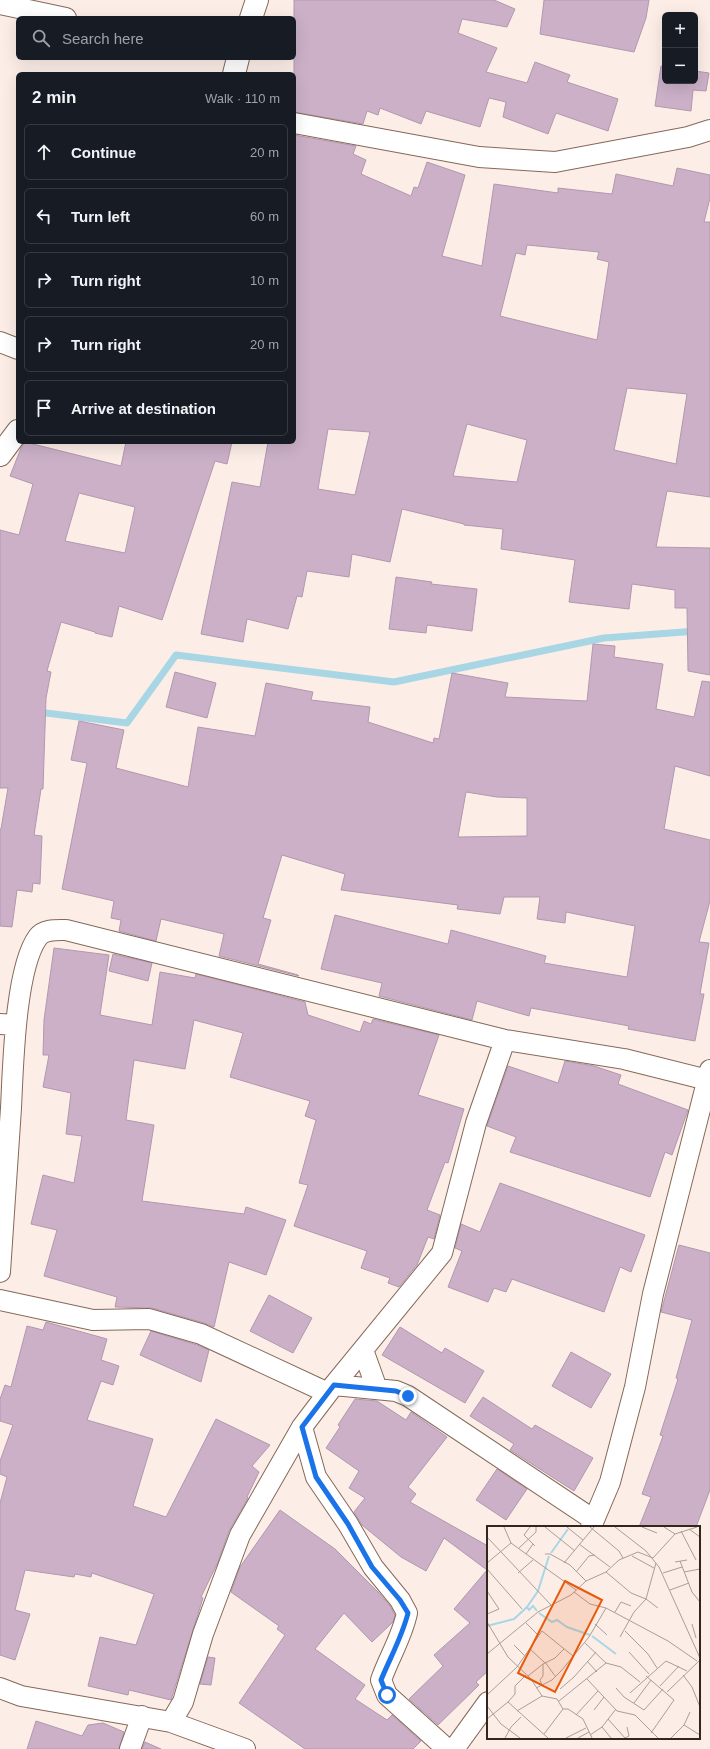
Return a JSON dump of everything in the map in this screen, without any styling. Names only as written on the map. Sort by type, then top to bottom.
[{"type":"street","points":[[252,16],[257,0]]},
{"type":"street","points":[[0,4],[57,16]]},
{"type":"street","points":[[234,72],[238,60]]},
{"type":"street","points":[[296,122],[478,157],[555,162],[688,137],[710,130]]},
{"type":"street","points":[[0,342],[16,348]]},
{"type":"street","points":[[0,455],[16,433]]},
{"type":"street","points":[[0,1272],[8,1025],[30,953],[38,937],[47,930],[66,930],[505,1040],[624,1059],[709,1075],[653,1294],[635,1387],[610,1482],[593,1524],[408,1396],[396,1391],[377,1389],[331,1389],[202,1334],[149,1319],[93,1320],[0,1300]]},
{"type":"street","points":[[171,1722],[183,1702],[202,1634],[240,1535],[302,1427],[362,1350],[442,1253],[476,1123],[505,1040]]},
{"type":"street","points":[[362,1350],[377,1389]]},
{"type":"street","points":[[302,1427],[316,1477],[348,1524],[372,1567],[400,1600],[408,1613],[404,1630],[381,1680],[387,1695],[447,1749]]},
{"type":"street","points":[[0,1688],[21,1696],[171,1722],[245,1749]]},
{"type":"street","points":[[454,1749],[487,1703]]},
{"type":"street","points":[[130,1749],[142,1716]]},
{"type":"building","points":[[294,0],[494,0],[515,9],[507,27],[462,19],[458,33],[497,48],[486,72],[527,83],[535,62],[570,75],[567,82],[618,99],[608,131],[556,113],[548,134],[503,117],[506,102],[489,98],[480,127],[426,111],[421,124],[380,108],[378,115],[367,111],[363,124],[296,112],[296,72],[294,72],[294,60],[296,60],[296,16],[294,16]]},
{"type":"building","points":[[544,0],[649,0],[646,18],[634,52],[540,34]]},
{"type":"building","points":[[661,66],[662,84],[698,84],[698,71],[709,73],[706,91],[693,90],[691,111],[655,106]]},
{"type":"building","points":[[296,135],[356,146],[353,154],[366,160],[361,174],[411,196],[414,187],[418,188],[427,162],[465,175],[442,256],[482,266],[494,184],[558,193],[558,188],[612,194],[616,174],[673,186],[677,168],[710,175],[710,198],[704,222],[710,222],[710,497],[667,491],[656,547],[710,548],[710,675],[688,671],[687,608],[675,608],[675,590],[632,584],[629,609],[569,602],[575,560],[501,549],[503,529],[464,525],[402,509],[390,562],[352,554],[349,577],[307,571],[302,597],[297,596],[288,629],[247,619],[243,642],[201,634],[232,482],[260,487],[268,444],[296,444]],"holes":[[[527,245],[599,252],[597,259],[609,262],[597,340],[500,316],[516,253],[525,255]],[[627,388],[687,394],[676,464],[614,450]],[[467,424],[527,440],[517,482],[453,476]],[[328,429],[370,432],[355,495],[318,489]]]},
{"type":"building","points":[[24,444],[33,444],[121,466],[126,444],[232,444],[227,464],[215,461],[162,620],[119,606],[112,637],[61,622],[47,671],[51,672],[46,698],[43,789],[41,789],[34,835],[42,836],[40,884],[33,883],[32,892],[17,890],[12,927],[0,926],[0,829],[8,788],[0,788],[0,530],[19,535],[33,484],[10,476]],"holes":[[[79,493],[135,507],[125,553],[65,541]]]},
{"type":"building","points":[[396,577],[432,582],[431,584],[477,589],[472,631],[427,625],[426,633],[389,629]]},
{"type":"building","points":[[593,644],[615,646],[614,657],[663,664],[656,709],[694,717],[702,681],[710,682],[710,776],[675,766],[664,829],[710,840],[710,901],[699,942],[709,943],[700,994],[704,994],[695,1041],[628,1029],[629,1026],[531,1008],[529,1016],[477,1001],[472,1020],[379,996],[382,983],[321,969],[335,915],[448,944],[451,930],[546,956],[544,963],[627,977],[635,926],[566,912],[565,923],[537,919],[540,897],[504,897],[500,914],[457,909],[458,905],[341,890],[345,874],[282,855],[263,918],[271,920],[258,964],[299,976],[219,956],[224,934],[161,919],[156,941],[119,931],[121,920],[111,918],[114,901],[62,889],[87,763],[71,760],[79,721],[124,730],[116,768],[188,787],[198,727],[255,736],[266,683],[313,692],[311,700],[370,707],[368,722],[433,743],[434,738],[439,739],[452,673],[508,683],[505,697],[587,701]],"holes":[[[466,792],[497,797],[527,798],[527,836],[458,837]]]},
{"type":"building","points":[[175,672],[216,683],[207,718],[166,707]]},
{"type":"building","points":[[54,948],[109,955],[100,1015],[152,1025],[160,972],[195,978],[196,974],[305,1002],[308,1015],[360,1032],[364,1021],[371,1024],[373,1019],[439,1035],[418,1095],[464,1109],[448,1163],[445,1162],[427,1210],[440,1215],[434,1239],[428,1237],[417,1265],[399,1287],[388,1283],[390,1278],[361,1268],[367,1251],[294,1226],[308,1185],[299,1183],[316,1120],[305,1116],[310,1101],[230,1077],[243,1033],[194,1020],[185,1069],[134,1060],[126,1120],[154,1125],[142,1201],[244,1214],[246,1207],[286,1220],[266,1275],[229,1262],[214,1327],[152,1308],[115,1307],[117,1297],[44,1276],[57,1230],[31,1224],[43,1175],[74,1183],[82,1136],[66,1134],[71,1093],[43,1087],[49,1055],[43,1055],[44,1020]]},
{"type":"building","points":[[113,954],[152,963],[148,981],[109,971]]},
{"type":"building","points":[[565,1061],[594,1066],[621,1075],[618,1084],[688,1110],[672,1155],[665,1152],[650,1197],[510,1152],[516,1137],[487,1126],[508,1066],[558,1083]]},
{"type":"building","points":[[500,1183],[645,1235],[631,1272],[620,1267],[604,1312],[512,1279],[506,1292],[494,1288],[488,1302],[448,1287],[462,1251],[455,1248],[461,1224],[480,1232]]},
{"type":"building","points":[[679,1245],[710,1253],[710,1490],[696,1526],[639,1526],[651,1497],[642,1494],[663,1436],[660,1435],[678,1379],[676,1378],[692,1320],[661,1312]]},
{"type":"building","points":[[269,1295],[312,1318],[293,1353],[250,1331]]},
{"type":"building","points":[[46,1322],[107,1339],[101,1360],[119,1366],[113,1385],[101,1381],[87,1420],[153,1439],[133,1506],[166,1517],[216,1419],[270,1445],[252,1466],[259,1472],[247,1497],[248,1498],[229,1531],[218,1562],[201,1597],[203,1598],[171,1700],[129,1690],[128,1695],[88,1686],[100,1637],[136,1645],[154,1594],[92,1573],[91,1577],[75,1574],[74,1577],[25,1570],[15,1610],[30,1614],[15,1660],[0,1655],[0,1503],[7,1477],[0,1474],[0,1461],[13,1425],[0,1421],[0,1399],[5,1385],[11,1387],[27,1326],[43,1330]]},
{"type":"building","points":[[400,1327],[442,1353],[445,1348],[484,1371],[465,1403],[382,1355]]},
{"type":"building","points":[[151,1331],[209,1350],[201,1382],[140,1355]]},
{"type":"building","points":[[571,1352],[611,1374],[591,1408],[552,1386]]},
{"type":"building","points":[[483,1397],[532,1429],[535,1425],[593,1458],[574,1491],[510,1450],[514,1444],[470,1416]]},
{"type":"building","points":[[355,1399],[377,1401],[406,1420],[411,1412],[447,1437],[408,1487],[416,1494],[410,1502],[487,1545],[487,1570],[444,1538],[426,1571],[401,1557],[362,1525],[354,1512],[365,1498],[349,1488],[359,1471],[326,1448],[340,1427],[338,1425]]},
{"type":"building","points":[[497,1469],[527,1489],[506,1520],[476,1500]]},
{"type":"building","points":[[280,1510],[335,1549],[390,1606],[395,1615],[393,1622],[372,1642],[344,1613],[315,1649],[365,1685],[355,1699],[387,1720],[392,1715],[421,1741],[413,1749],[305,1749],[239,1703],[285,1635],[277,1629],[279,1626],[231,1592],[240,1567]]},
{"type":"building","points":[[487,1570],[487,1672],[476,1682],[479,1685],[438,1725],[409,1699],[443,1666],[434,1655],[470,1623],[454,1609]]},
{"type":"building","points":[[208,1657],[215,1658],[211,1685],[200,1684]]},
{"type":"building","points":[[36,1721],[82,1736],[88,1725],[103,1723],[124,1732],[119,1749],[27,1749]]},
{"type":"building","points":[[145,1742],[161,1749],[142,1749]]},
{"type":"waterway","points":[[38,712],[127,723],[176,655],[394,682],[604,638],[710,630]]},
{"type":"route","points":[[387,1695],[381,1680],[404,1630],[408,1613],[400,1600],[372,1567],[348,1524],[316,1477],[302,1427],[334,1385],[396,1391],[408,1396]]}]
